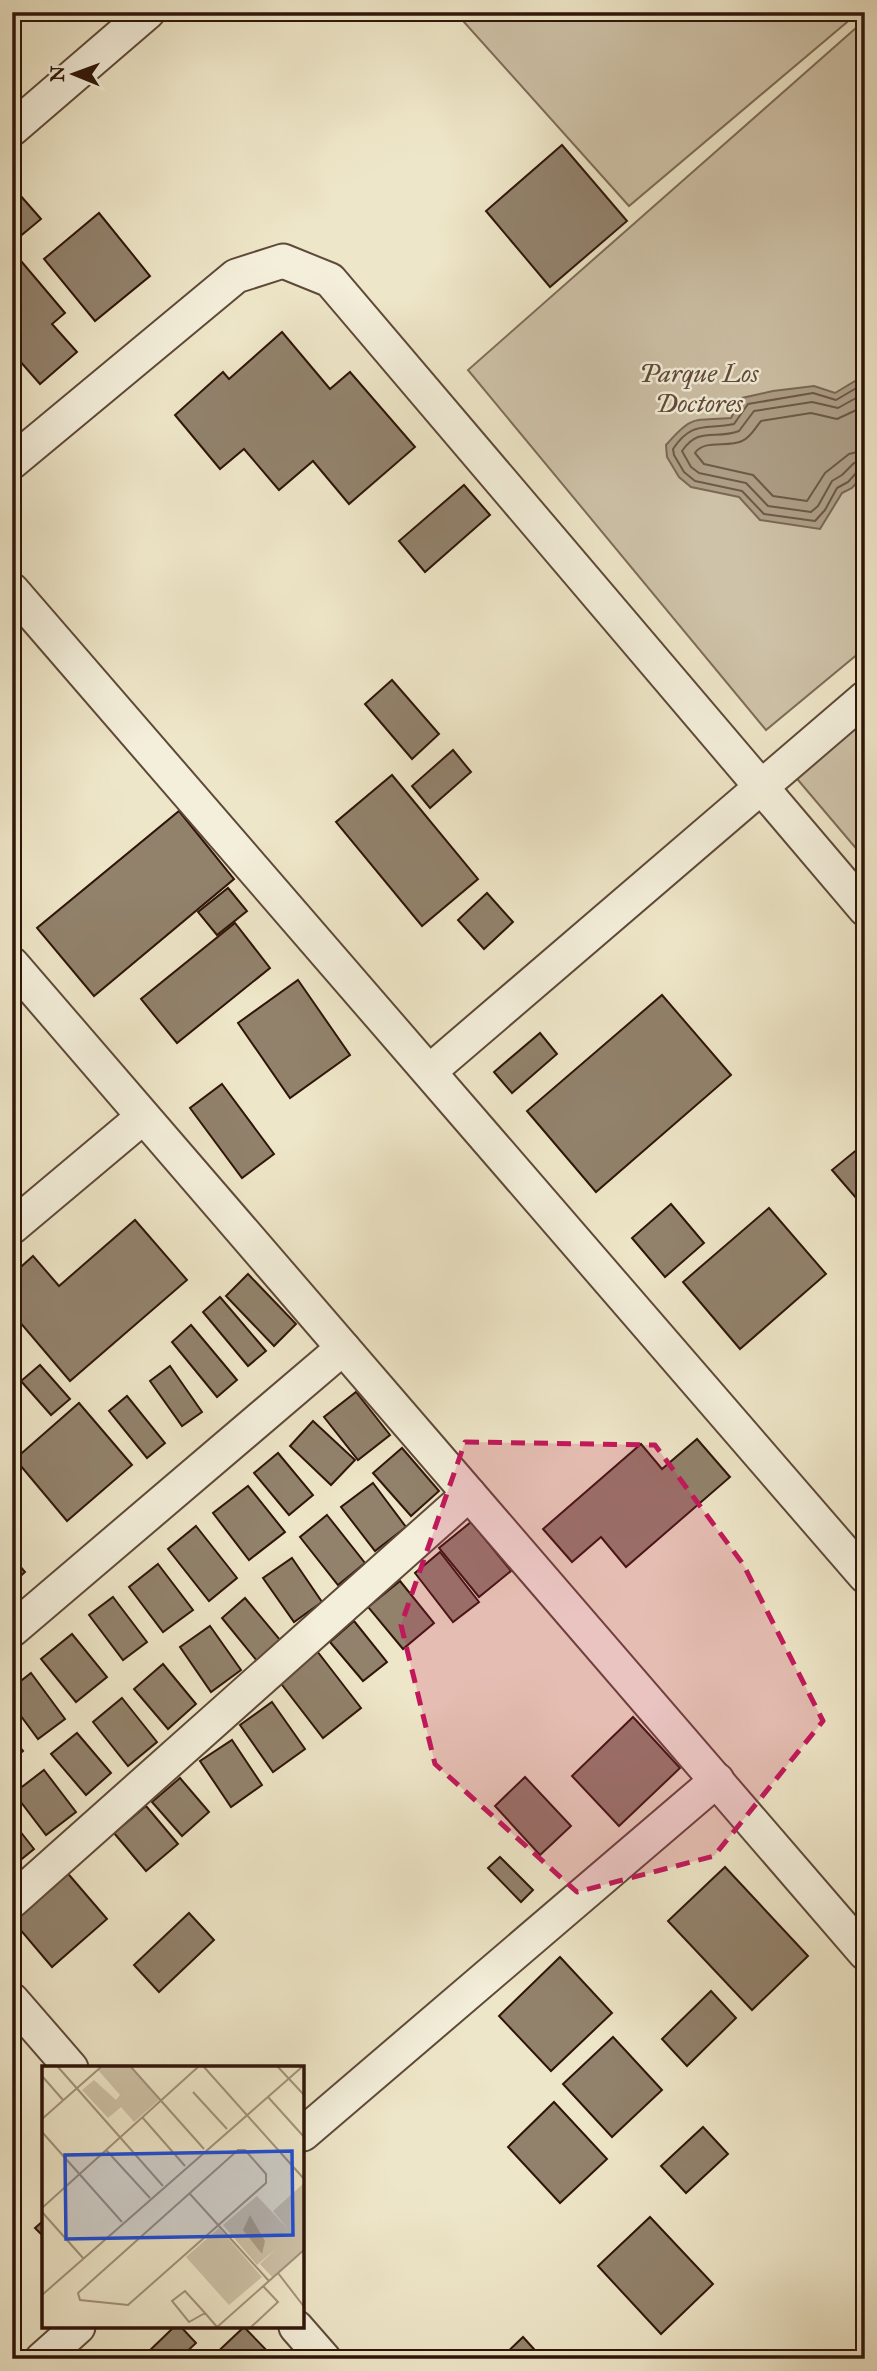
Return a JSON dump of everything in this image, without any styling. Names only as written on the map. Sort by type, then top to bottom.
[{"type":"street","points":[[12,129],[148,12]]},
{"type":"street","points":[[12,462],[236,276],[284,261],[330,280],[865,909]]},
{"type":"street","points":[[12,590],[865,1576]]},
{"type":"street","points":[[430,1071],[865,698]]},
{"type":"street","points":[[12,964],[865,1953]]},
{"type":"street","points":[[12,1227],[143,1117]]},
{"type":"street","points":[[12,1630],[343,1348]]},
{"type":"street","points":[[12,1901],[469,1494]]},
{"type":"street","points":[[304,2133],[717,1780]]},
{"type":"street","points":[[12,2000],[69,2066]]},
{"type":"street","points":[[42,2359],[76,2329]]},
{"type":"street","points":[[298,2329],[324,2359]]},
{"type":"highlighted area","points":[[465,1442],[655,1445],[743,1564],[823,1721],[714,1856],[577,1892],[435,1764],[401,1625]]},
{"type":"green space","points":[[455,12],[859,12],[629,206]]},
{"type":"green space","name":"Parque Los Doctores","points":[[865,20],[865,648],[766,730],[468,370]]},
{"type":"green space","points":[[865,714],[865,859],[793,774]]},
{"type":"water","points":[[865,375],[865,473],[852,488],[842,493],[820,529],[760,520],[739,497],[691,487],[679,477],[667,457],[666,445],[682,428],[694,421],[731,418],[742,398],[814,386],[835,393]]},
{"type":"building","points":[[562,145],[627,221],[550,287],[486,211]]},
{"type":"building","points":[[12,186],[41,219],[12,243]]},
{"type":"building","points":[[99,213],[150,276],[95,321],[44,259]]},
{"type":"building","points":[[21,261],[65,313],[52,324],[77,352],[40,384],[12,352],[12,269]]},
{"type":"building","points":[[282,332],[330,389],[350,372],[415,447],[349,504],[313,461],[279,490],[244,449],[220,469],[175,415],[223,372],[229,379]]},
{"type":"building","points":[[464,485],[490,515],[425,572],[399,541]]},
{"type":"building","points":[[392,680],[439,734],[412,759],[365,704]]},
{"type":"building","points":[[453,750],[471,772],[430,808],[412,786]]},
{"type":"building","points":[[392,775],[478,879],[422,926],[336,822]]},
{"type":"building","points":[[179,811],[234,879],[94,996],[37,928]]},
{"type":"building","points":[[228,888],[247,911],[217,935],[198,912]]},
{"type":"building","points":[[487,893],[513,922],[484,949],[458,920]]},
{"type":"building","points":[[235,923],[270,968],[177,1043],[141,999]]},
{"type":"building","points":[[298,980],[350,1055],[290,1098],[238,1023]]},
{"type":"building","points":[[662,995],[731,1075],[596,1192],[527,1111]]},
{"type":"building","points":[[540,1033],[557,1054],[512,1093],[494,1072]]},
{"type":"building","points":[[222,1084],[274,1154],[242,1178],[190,1108]]},
{"type":"building","points":[[865,1143],[865,1205],[863,1206],[832,1170]]},
{"type":"building","points":[[671,1204],[704,1243],[665,1277],[632,1238]]},
{"type":"building","points":[[769,1208],[826,1274],[740,1349],[683,1282]]},
{"type":"building","points":[[135,1220],[187,1280],[70,1381],[12,1313],[12,1275],[33,1256],[59,1286]]},
{"type":"building","points":[[248,1274],[296,1324],[274,1346],[226,1296]]},
{"type":"building","points":[[220,1297],[266,1351],[248,1366],[203,1312]]},
{"type":"building","points":[[191,1325],[237,1380],[217,1397],[172,1342]]},
{"type":"building","points":[[40,1365],[70,1399],[51,1415],[21,1381]]},
{"type":"building","points":[[170,1366],[202,1412],[182,1426],[150,1381]]},
{"type":"building","points":[[356,1392],[390,1435],[358,1460],[324,1417]]},
{"type":"building","points":[[127,1396],[165,1443],[147,1458],[109,1411]]},
{"type":"building","points":[[79,1403],[132,1465],[67,1521],[15,1459]]},
{"type":"building","points":[[313,1421],[355,1460],[331,1485],[290,1446]]},
{"type":"building","points":[[697,1439],[730,1477],[626,1567],[601,1537],[572,1562],[543,1529],[641,1444],[662,1469]]},
{"type":"building","points":[[402,1448],[439,1491],[411,1516],[373,1473]]},
{"type":"building","points":[[278,1453],[313,1495],[289,1515],[254,1473]]},
{"type":"building","points":[[373,1483],[406,1527],[375,1551],[341,1507]]},
{"type":"building","points":[[248,1486],[285,1532],[249,1560],[213,1513]]},
{"type":"building","points":[[327,1515],[365,1563],[338,1585],[300,1537]]},
{"type":"building","points":[[471,1522],[511,1571],[479,1597],[439,1548]]},
{"type":"building","points":[[196,1526],[237,1578],[209,1601],[168,1549]]},
{"type":"building","points":[[440,1552],[479,1602],[453,1622],[415,1573]]},
{"type":"building","points":[[12,1557],[25,1572],[12,1584]]},
{"type":"building","points":[[292,1558],[322,1602],[294,1622],[263,1578]]},
{"type":"building","points":[[158,1564],[193,1610],[163,1632],[129,1587]]},
{"type":"building","points":[[400,1581],[434,1623],[403,1649],[368,1607]]},
{"type":"building","points":[[113,1597],[147,1642],[123,1660],[89,1615]]},
{"type":"building","points":[[245,1598],[281,1641],[257,1661],[222,1618]]},
{"type":"building","points":[[354,1621],[387,1662],[363,1681],[330,1642]]},
{"type":"building","points":[[210,1626],[241,1670],[211,1692],[180,1647]]},
{"type":"building","points":[[72,1634],[107,1677],[76,1702],[41,1659]]},
{"type":"building","points":[[317,1651],[361,1708],[323,1738],[279,1681]]},
{"type":"building","points":[[163,1664],[196,1704],[168,1729],[134,1689]]},
{"type":"building","points":[[31,1673],[65,1719],[38,1739],[12,1704],[12,1688]]},
{"type":"building","points":[[122,1698],[157,1742],[128,1766],[93,1722]]},
{"type":"building","points":[[272,1702],[305,1749],[273,1772],[240,1725]]},
{"type":"building","points":[[633,1717],[680,1768],[619,1826],[572,1776]]},
{"type":"building","points":[[77,1733],[111,1773],[86,1795],[51,1754]]},
{"type":"building","points":[[12,1738],[23,1751],[12,1761]]},
{"type":"building","points":[[232,1740],[262,1785],[231,1807],[200,1761]]},
{"type":"building","points":[[44,1770],[76,1812],[46,1835],[14,1793]]},
{"type":"building","points":[[525,1777],[571,1826],[540,1855],[495,1806]]},
{"type":"building","points":[[180,1778],[209,1812],[182,1836],[152,1802]]},
{"type":"building","points":[[146,1806],[178,1844],[146,1871],[114,1833]]},
{"type":"building","points":[[12,1821],[34,1849],[12,1867]]},
{"type":"building","points":[[500,1857],[533,1890],[521,1902],[488,1868]]},
{"type":"building","points":[[725,1867],[808,1956],[752,2010],[668,1921]]},
{"type":"building","points":[[64,1869],[107,1919],[52,1967],[12,1920],[12,1915]]},
{"type":"building","points":[[189,1913],[214,1940],[159,1992],[134,1965]]},
{"type":"building","points":[[560,1957],[612,2013],[551,2071],[499,2016]]},
{"type":"building","points":[[711,1991],[736,2018],[687,2066],[662,2039]]},
{"type":"building","points":[[613,2037],[662,2090],[612,2137],[563,2084]]},
{"type":"building","points":[[554,2102],[607,2159],[560,2203],[508,2147]]},
{"type":"building","points":[[703,2127],[728,2154],[686,2193],[661,2166]]},
{"type":"building","points":[[650,2217],[713,2284],[661,2334],[598,2266]]},
{"type":"building","points":[[42,2222],[42,2235],[35,2228]]},
{"type":"building","points":[[172,2329],[183,2329],[196,2343],[179,2359],[146,2359],[144,2356]]},
{"type":"building","points":[[242,2329],[246,2329],[275,2359],[210,2359]]},
{"type":"building","points":[[523,2337],[543,2359],[500,2359]]}]
